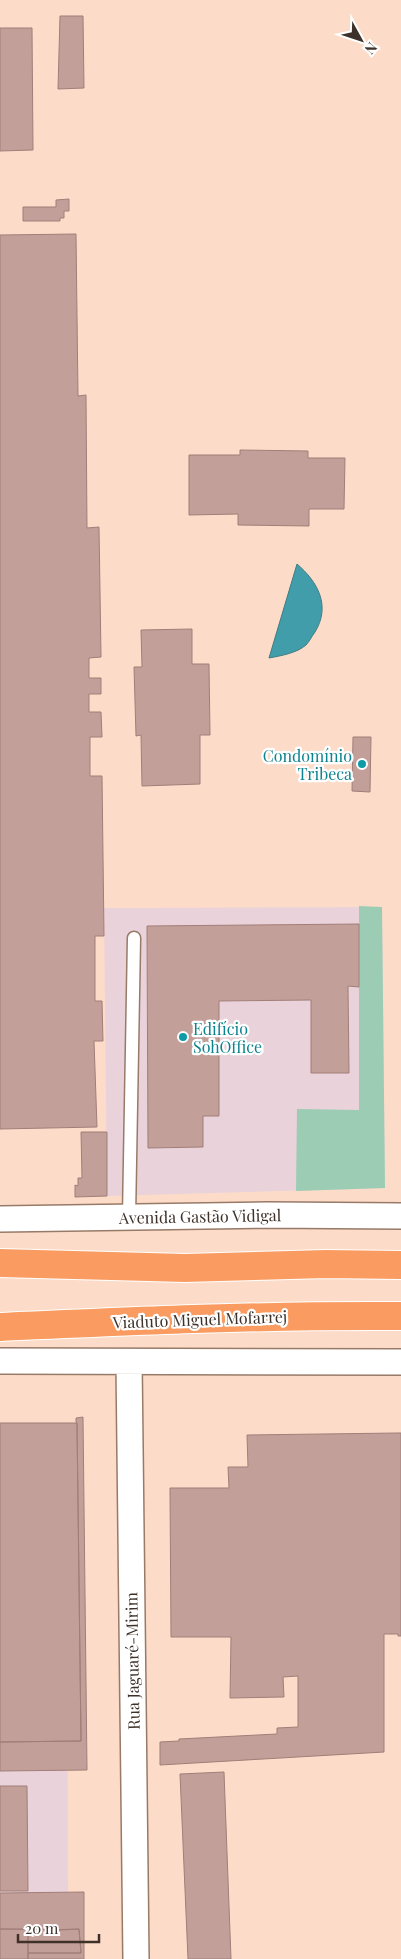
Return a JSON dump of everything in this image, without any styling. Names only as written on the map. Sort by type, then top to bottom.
[{"type":"highway","points":[[0,1263],[185,1268],[326,1264],[401,1265]]},
{"type":"highway","name":"Viaduto Miguel Mofarrej","points":[[0,1327],[322,1316],[401,1316]]},
{"type":"street","name":"Avenida Gastão Vidigal","points":[[0,1219],[401,1216]]},
{"type":"street","points":[[0,1362],[401,1362]]},
{"type":"street","name":"Rua Jaguaré-Mirim","points":[[128,1362],[136,1959]]},
{"type":"lane","points":[[129,1217],[134,938]]},
{"type":"shaded area","points":[[382,907],[385,1188],[107,1196],[104,908]]},
{"type":"shaded area","points":[[0,1438],[67,1438],[68,1959],[0,1959]]},
{"type":"green space","points":[[359,906],[382,907],[385,1188],[296,1191],[297,1109],[359,1110]]},
{"type":"water","points":[[297,564],[311,579],[320,595],[322,613],[320,622],[309,641],[302,648],[288,654],[269,658]]},
{"type":"building","points":[[60,16],[83,16],[84,88],[58,89]]},
{"type":"building","points":[[0,28],[32,28],[33,150],[0,151]]},
{"type":"building","points":[[69,199],[69,211],[64,211],[64,218],[60,218],[60,221],[23,221],[23,207],[56,207],[56,200]]},
{"type":"building","points":[[76,234],[78,396],[86,395],[87,528],[99,527],[101,657],[89,658],[89,678],[101,678],[101,694],[89,694],[89,712],[101,712],[102,737],[90,737],[90,776],[102,776],[104,936],[95,936],[95,1001],[102,1001],[103,1041],[94,1041],[97,1127],[0,1129],[0,235]]},
{"type":"building","points":[[240,450],[308,451],[308,458],[345,458],[344,509],[309,509],[309,526],[238,525],[238,514],[189,515],[189,455],[240,455]]},
{"type":"building","points":[[192,629],[192,664],[209,664],[210,735],[200,735],[200,784],[142,786],[141,735],[136,736],[134,667],[142,667],[141,630]]},
{"type":"building","name":"Condomínio Tribeca","points":[[353,737],[371,737],[370,792],[352,791]]},
{"type":"building","name":"Edifício SohOffice","points":[[359,924],[359,987],[348,986],[349,1073],[311,1073],[311,1000],[219,1001],[219,1116],[203,1116],[203,1147],[148,1148],[147,926]]},
{"type":"building","points":[[81,1132],[107,1132],[107,1196],[75,1197],[75,1185],[78,1186],[78,1178],[82,1178]]},
{"type":"building","points":[[83,1417],[87,1770],[0,1771],[0,1742],[81,1741],[76,1418]]},
{"type":"building","points":[[0,1423],[77,1423],[81,1741],[0,1742]]},
{"type":"building","points":[[401,1433],[401,1636],[398,1636],[398,1634],[384,1634],[384,1752],[160,1765],[160,1742],[179,1741],[179,1739],[277,1734],[277,1728],[298,1727],[298,1676],[283,1677],[284,1697],[230,1698],[231,1637],[171,1637],[170,1488],[229,1488],[228,1467],[248,1467],[247,1435]]},
{"type":"building","points":[[224,1772],[231,1959],[188,1959],[180,1774]]},
{"type":"building","points":[[0,1786],[27,1786],[28,1891],[0,1891]]},
{"type":"building","points":[[84,1892],[84,1959],[28,1959],[28,1953],[81,1953],[79,1929],[0,1929],[0,1893]]},
{"type":"building","points":[[0,1929],[28,1929],[28,1959],[0,1959]]},
{"type":"building","points":[[28,1929],[79,1929],[81,1953],[28,1953]]},
{"type":"place","name":"Condomínio Tribeca","points":[[362,764]]},
{"type":"place","name":"Edifício SohOffice","points":[[183,1037]]}]
